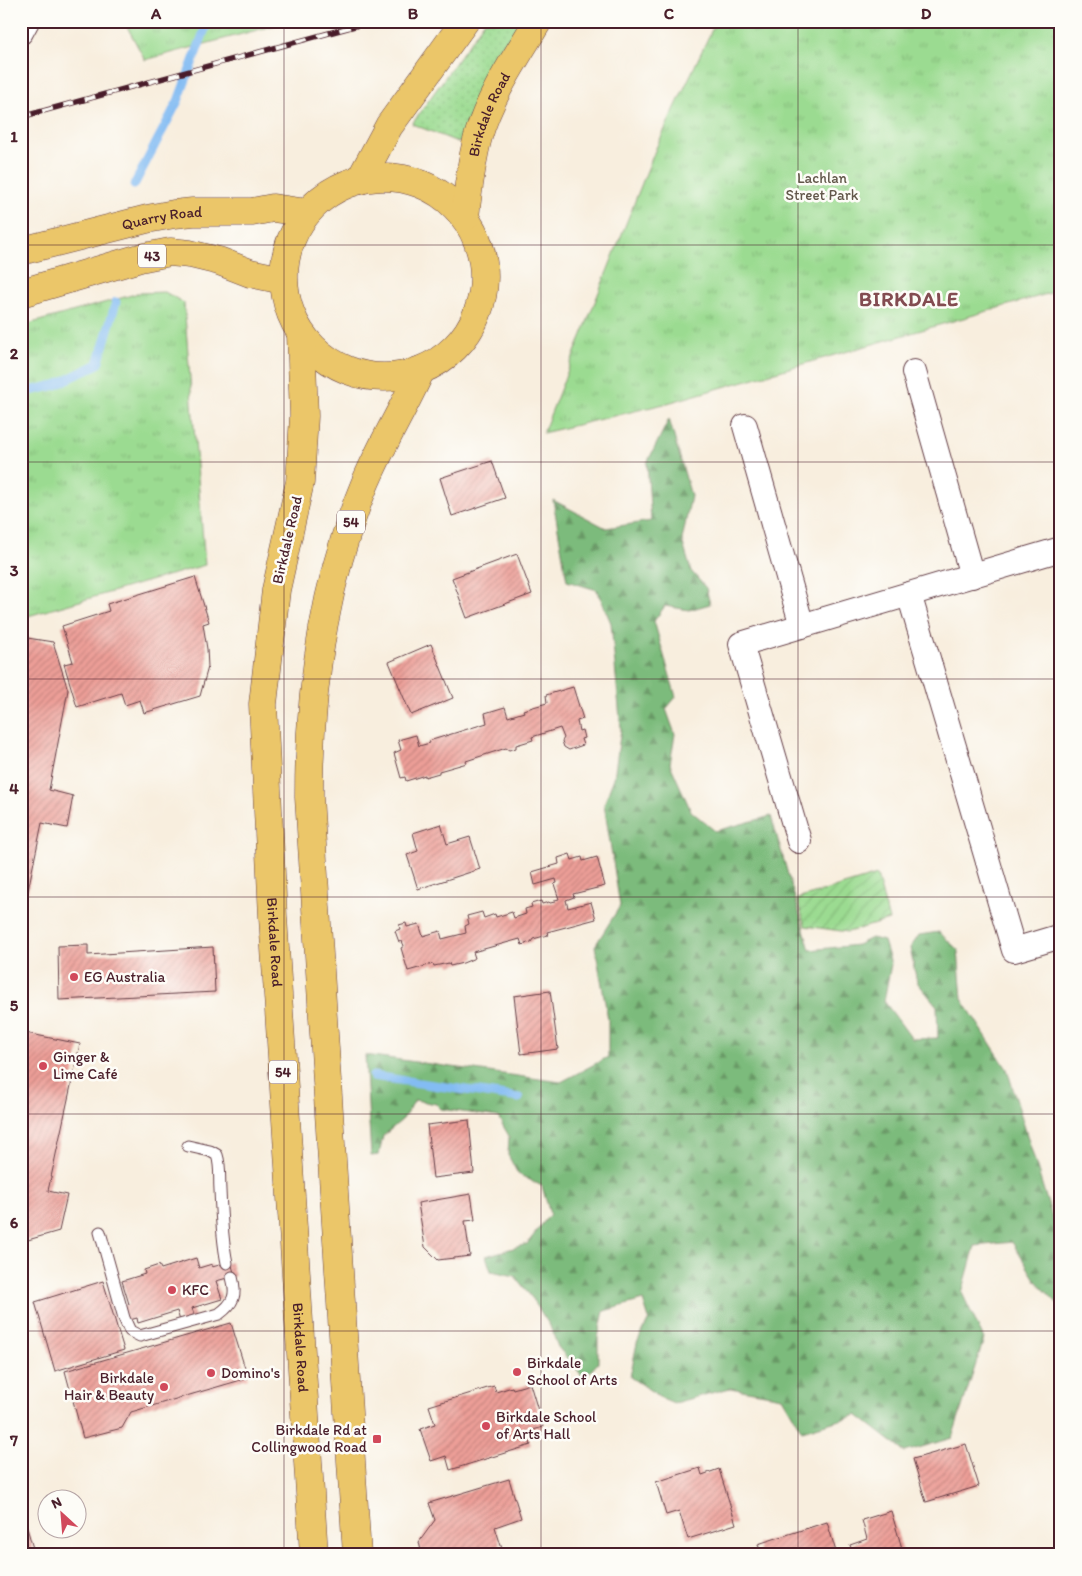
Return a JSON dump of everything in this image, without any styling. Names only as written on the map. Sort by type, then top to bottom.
[{"type":"main road","points":[[360,180],[389,126],[465,21]]},
{"type":"main road","name":"Birkdale Road","points":[[465,217],[470,176],[478,136],[510,66],[538,21]]},
{"type":"main road","points":[[389,177],[418,182],[444,196],[465,217],[480,244],[485,274],[481,304],[468,332],[448,355],[421,370],[388,378],[355,374],[324,358],[301,334],[288,308],[283,280],[285,256],[294,233],[307,213],[330,192],[360,180],[389,177]]},
{"type":"main road","name":"Quarry Road","points":[[21,251],[174,214],[252,212],[273,208],[307,213]]},
{"type":"main road","name":"43","points":[[21,293],[140,258],[170,252],[190,254],[219,261],[250,273],[283,280]]},
{"type":"main road","name":"Birkdale Road","points":[[301,334],[304,416],[300,482],[276,590],[263,704],[273,917],[314,1555]]},
{"type":"main road","name":"54","points":[[357,1555],[309,797],[309,746],[314,684],[323,619],[340,555],[363,488],[381,446],[406,402],[421,370]]},
{"type":"street","points":[[21,32],[27,21]]},
{"type":"street","points":[[914,372],[972,576]]},
{"type":"street","points":[[745,426],[802,626]]},
{"type":"street","points":[[798,841],[741,644],[1061,549]]},
{"type":"street","points":[[909,594],[1014,950],[1061,936]]},
{"type":"lane","points":[[188,1146],[210,1151],[217,1155],[220,1166],[223,1245],[228,1263]]},
{"type":"lane","points":[[100,1232],[124,1318],[130,1331],[140,1336],[219,1314],[233,1300],[235,1288],[232,1277]]},
{"type":"green space","points":[[124,21],[291,21],[145,60]]},
{"type":"green space","points":[[485,21],[522,21],[478,98],[460,143],[412,124]]},
{"type":"green space","name":"Lachlan Street Park","points":[[716,21],[1061,21],[1061,290],[664,404],[543,433],[656,148]]},
{"type":"green space","points":[[165,292],[184,303],[205,565],[21,618],[21,326],[139,293]]},
{"type":"green space","points":[[669,419],[691,496],[682,540],[691,571],[706,588],[710,604],[689,610],[665,606],[654,621],[676,697],[666,709],[675,734],[670,764],[691,811],[715,831],[771,816],[810,950],[857,945],[871,938],[884,941],[891,964],[884,1001],[912,1039],[938,1038],[937,1006],[917,982],[910,948],[919,935],[939,932],[958,950],[962,999],[1007,1069],[1061,1247],[1061,1298],[1059,1305],[1036,1281],[1012,1242],[975,1246],[962,1293],[984,1339],[952,1438],[905,1452],[857,1415],[802,1431],[782,1397],[730,1388],[674,1403],[662,1398],[630,1377],[637,1343],[649,1319],[643,1300],[604,1311],[598,1337],[598,1363],[584,1378],[558,1347],[550,1326],[515,1276],[491,1271],[486,1256],[527,1244],[550,1214],[542,1186],[518,1174],[508,1155],[509,1136],[498,1117],[441,1109],[436,1104],[415,1100],[403,1119],[383,1136],[379,1155],[371,1156],[365,1055],[561,1082],[608,1057],[608,1019],[595,946],[620,906],[604,804],[614,778],[621,729],[611,623],[597,590],[567,581],[553,500],[606,528],[651,521],[647,463]]},
{"type":"green space","points":[[877,875],[889,920],[848,932],[805,926],[797,899]]},
{"type":"building","points":[[492,461],[505,498],[452,516],[440,478]]},
{"type":"building","points":[[517,554],[532,594],[467,618],[452,578]]},
{"type":"building","points":[[195,577],[209,622],[203,624],[208,667],[200,696],[144,713],[140,700],[125,705],[121,693],[77,707],[64,664],[73,662],[62,626],[109,611],[107,604]]},
{"type":"building","points":[[21,637],[53,642],[68,690],[49,790],[73,796],[67,828],[42,823],[22,919]]},
{"type":"building","points":[[431,644],[453,698],[411,715],[389,662]]},
{"type":"building","points":[[573,687],[583,719],[577,721],[579,731],[582,730],[584,738],[581,739],[583,745],[569,750],[564,747],[562,741],[564,738],[560,728],[532,737],[533,740],[516,745],[516,748],[509,750],[506,748],[466,761],[467,763],[439,771],[439,773],[406,781],[405,777],[401,778],[394,753],[401,750],[398,740],[416,735],[419,746],[430,743],[429,741],[487,723],[485,713],[505,707],[508,717],[524,712],[523,710],[547,703],[546,695]]},
{"type":"building","points":[[441,824],[447,844],[470,837],[480,869],[418,889],[407,855],[418,851],[413,833]]},
{"type":"building","points":[[570,854],[572,860],[582,857],[583,861],[597,857],[605,886],[573,894],[574,897],[566,900],[568,908],[591,902],[596,919],[547,932],[548,935],[533,939],[531,942],[522,945],[520,939],[473,952],[475,958],[463,963],[450,966],[449,963],[434,966],[433,964],[408,971],[401,948],[404,946],[402,941],[399,942],[395,931],[400,929],[399,925],[406,923],[407,927],[419,924],[423,936],[440,931],[442,939],[466,933],[465,926],[469,924],[467,916],[482,912],[484,918],[495,914],[496,917],[512,912],[514,918],[526,914],[525,909],[532,907],[531,904],[541,901],[542,904],[555,902],[555,900],[559,899],[554,884],[557,883],[556,879],[535,885],[532,872],[559,864],[558,858]]},
{"type":"building","points":[[88,945],[88,955],[213,947],[215,992],[59,1000],[58,946]]},
{"type":"building","points":[[550,991],[558,1049],[521,1054],[514,996]]},
{"type":"building","points":[[21,1032],[80,1044],[48,1191],[67,1195],[59,1231],[21,1242]]},
{"type":"building","points":[[469,1120],[474,1173],[433,1178],[427,1125]]},
{"type":"building","points":[[471,1194],[475,1220],[465,1221],[470,1256],[438,1260],[425,1247],[418,1203]]},
{"type":"building","name":"KFC","points":[[196,1258],[199,1268],[212,1264],[212,1267],[231,1262],[235,1276],[216,1281],[222,1299],[192,1308],[196,1320],[181,1324],[177,1311],[138,1323],[137,1318],[126,1321],[122,1306],[129,1304],[122,1281],[145,1274],[144,1270],[159,1265],[161,1269]]},
{"type":"building","points":[[103,1281],[124,1350],[55,1371],[35,1302]]},
{"type":"building","points":[[231,1323],[248,1378],[131,1412],[122,1428],[83,1438],[65,1371]]},
{"type":"building","name":"Birkdale School of Arts Hall","points":[[530,1384],[543,1427],[527,1432],[531,1445],[450,1470],[446,1456],[431,1461],[420,1429],[435,1424],[429,1406],[494,1386],[496,1392]]},
{"type":"building","points":[[966,1444],[979,1486],[926,1502],[913,1459]]},
{"type":"building","points":[[700,1468],[702,1475],[719,1469],[736,1524],[688,1539],[679,1511],[666,1515],[656,1482]]},
{"type":"building","points":[[509,1479],[521,1518],[495,1527],[504,1555],[422,1555],[419,1542],[435,1520],[429,1503]]},
{"type":"building","points":[[22,1511],[35,1555],[21,1555]]},
{"type":"building","points":[[891,1511],[904,1555],[853,1555],[850,1545],[867,1539],[862,1520]]},
{"type":"building","points":[[827,1522],[837,1555],[761,1555],[758,1544]]},
{"type":"building","points":[[218,1549],[220,1555],[199,1555],[199,1554]]},
{"type":"waterway","points":[[134,185],[178,101],[208,21]]},
{"type":"waterway","points":[[21,393],[56,385],[98,364],[116,302]]},
{"type":"waterway","points":[[373,1076],[519,1098]]},
{"type":"railway","points":[[21,117],[373,21]]},
{"type":"place","name":"EG Australia","points":[[74,977]]},
{"type":"place","name":"Ginger & Lime Café","points":[[43,1066]]},
{"type":"place","name":"KFC","points":[[172,1290]]},
{"type":"place","name":"Birkdale School of Arts","points":[[517,1372]]},
{"type":"place","name":"Domino's","points":[[211,1373]]},
{"type":"place","name":"Birkdale Hair & Beauty","points":[[164,1387]]},
{"type":"place","name":"Birkdale School of Arts Hall","points":[[486,1426]]},
{"type":"place","name":"Birkdale Rd at Collingwood Road","points":[[377,1439]]},
{"type":"district","name":"BIRKDALE","points":[[909,299]]}]
